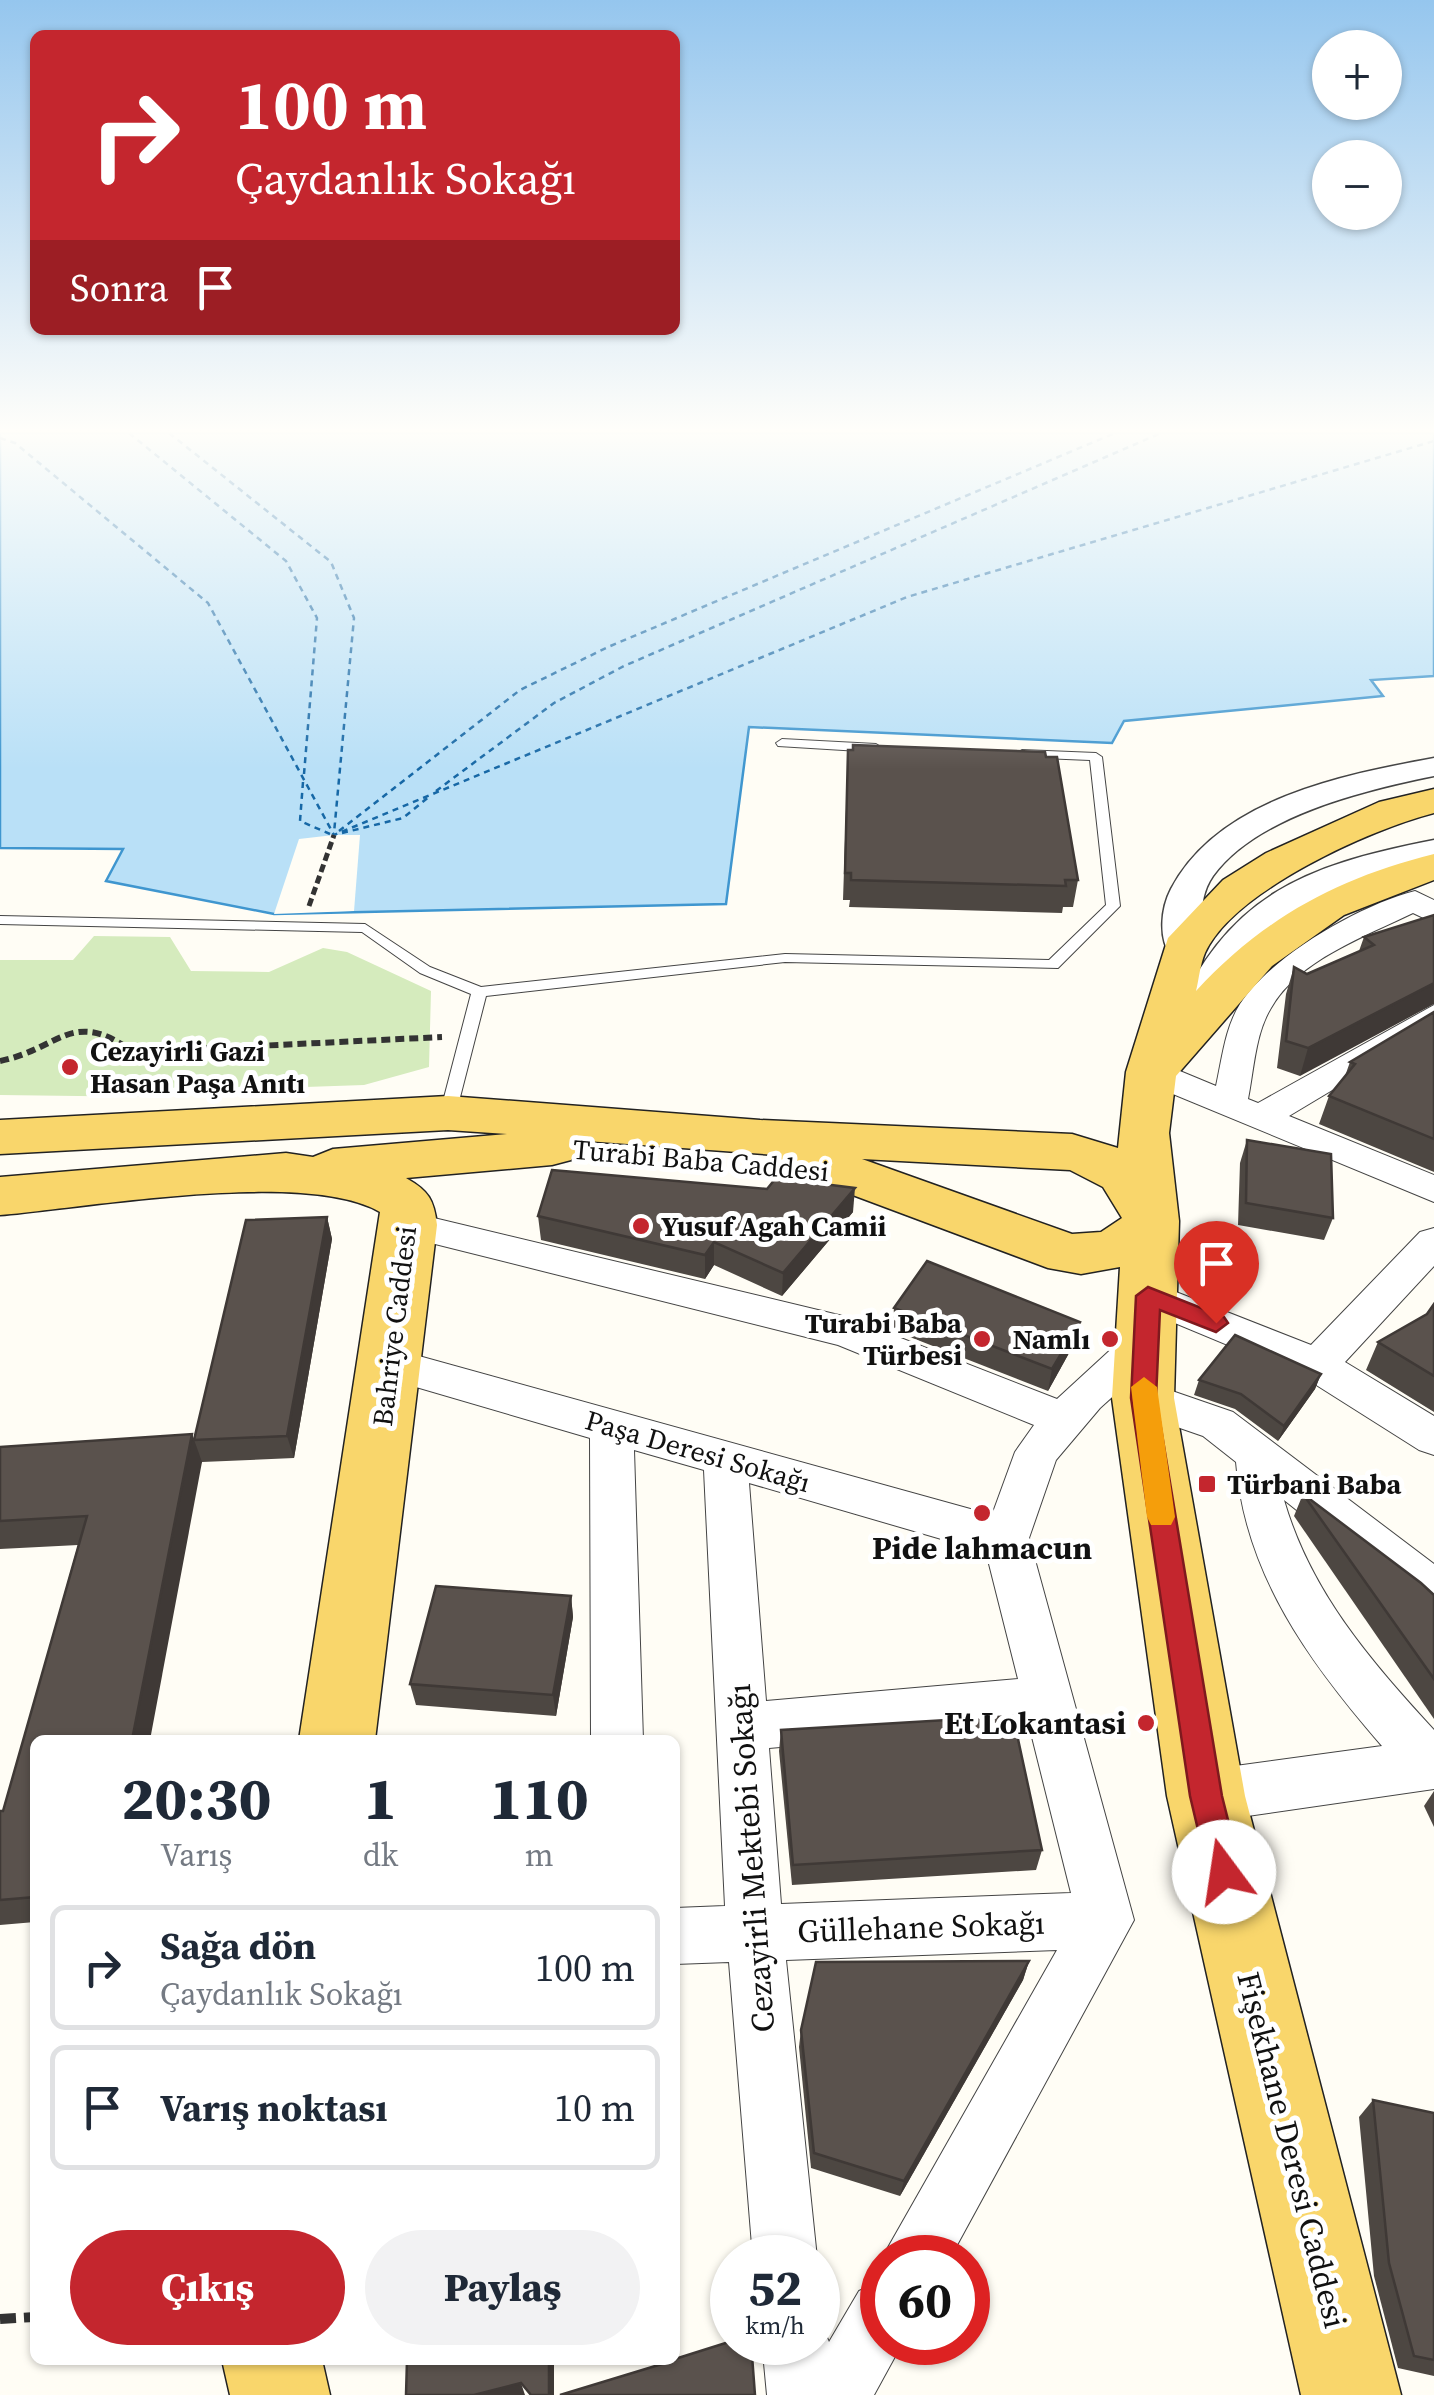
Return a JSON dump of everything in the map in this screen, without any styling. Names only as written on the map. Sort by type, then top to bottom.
[{"type":"main road","points":[[1184,948],[1238,890],[1281,862],[1393,812],[1434,802]]},
{"type":"main road","points":[[1151,1072],[1269,944],[1306,917],[1376,883],[1429,894]]},
{"type":"main road","name":"Fişekhane Deresi Caddesi","points":[[1184,948],[1151,1072],[1143,1133],[1150,1221],[1146,1345],[1206,1796],[1332,2384]]},
{"type":"main road","points":[[0,1137],[448,1113],[760,1137],[1072,1152],[1100,1159],[1124,1172],[1141,1193],[1150,1221]]},
{"type":"main road","points":[[0,1122],[72,1133]]},
{"type":"main road","points":[[1072,1152],[1143,1133]]},
{"type":"main road","name":"Turabi Baba Caddesi","points":[[286,1171],[555,1148],[772,1160],[844,1172],[1068,1254],[1094,1255],[1122,1247],[1140,1237],[1150,1221]]},
{"type":"main road","name":"Bahriye Caddesi","points":[[0,1196],[286,1171],[372,1184],[407,1203],[410,1225],[338,1735]]},
{"type":"main road","points":[[273,2365],[280,2395]]},
{"type":"street","points":[[1184,948],[1182,904],[1191,884],[1210,859],[1248,829],[1347,787],[1434,767]]},
{"type":"street","points":[[1186,1036],[1220,960],[1254,927],[1317,882],[1400,856],[1434,850]]},
{"type":"street","points":[[1245,1111],[1254,1006],[1287,973],[1319,951],[1429,894]]},
{"type":"street","points":[[1245,1111],[1434,1015]]},
{"type":"street","points":[[1151,1072],[1434,1189]]},
{"type":"street","points":[[410,1225],[847,1332],[1065,1420]]},
{"type":"street","points":[[1317,1365],[1434,1242]]},
{"type":"street","points":[[1146,1345],[1218,1424],[1434,1590]]},
{"type":"street","points":[[927,2235],[1106,1920],[1006,1538],[1037,1452],[1065,1420],[1146,1345],[1317,1365],[1434,1438]]},
{"type":"street","name":"Paşa Deresi Sokağı","points":[[390,1364],[1006,1538]]},
{"type":"street","points":[[612,1426],[617,1735]]},
{"type":"street","points":[[1257,1454],[1257,1496],[1283,1566],[1330,1649],[1433,1764]]},
{"type":"street","name":"Cezayirli Mektebi Sokağı","points":[[725,1458],[754,1934],[783,2235]]},
{"type":"street","points":[[742,1728],[1049,1700]]},
{"type":"street","points":[[1206,1796],[1433,1764]]},
{"type":"street","name":"Güllehane Sokağı","points":[[680,1936],[1106,1920]]},
{"type":"street","points":[[836,2395],[860,2353]]},
{"type":"street","points":[[798,2365],[801,2395]]},
{"type":"lane","points":[[782,744],[900,749]]},
{"type":"lane","points":[[0,920],[365,928],[425,970],[480,992],[785,958],[1052,964],[1114,906],[1096,758],[998,753]]},
{"type":"lane","points":[[448,1113],[480,992]]},
{"type":"path","points":[[302,926],[334,835]]},
{"type":"path","points":[[0,1060],[16,1060],[65,1030],[113,1034],[133,1052],[468,1035]]},
{"type":"path","points":[[0,2320],[30,2317]]},
{"type":"green space","points":[[94,936],[170,937],[191,971],[269,972],[323,948],[347,952],[431,991],[429,1067],[364,1085],[184,1091],[157,1097],[0,1095],[0,960],[73,960]]},
{"type":"water","points":[[0,545],[1434,545],[1434,676],[1371,680],[1383,696],[1124,721],[1112,743],[749,727],[726,904],[274,914],[106,881],[123,849],[0,848]]},
{"type":"pier","points":[[360,835],[354,911],[274,914],[299,839]]},
{"type":"building","points":[[853,745],[1045,752],[1046,757],[1057,757],[1078,880],[1065,880],[1066,886],[851,880],[851,873],[845,873],[848,750],[853,750]]},
{"type":"building","points":[[1434,915],[1434,983],[1308,1048],[1286,1041],[1294,967],[1307,974],[1374,945],[1364,937]]},
{"type":"building","points":[[1434,1012],[1434,1139],[1329,1096],[1355,1064],[1350,1062]]},
{"type":"building","points":[[1247,1140],[1331,1154],[1333,1218],[1246,1203]]},
{"type":"building","points":[[552,1170],[767,1189],[776,1178],[855,1188],[783,1273],[714,1242],[705,1255],[538,1216]]},
{"type":"building","points":[[327,1217],[287,1436],[194,1440],[246,1220]]},
{"type":"building","points":[[927,1261],[1080,1322],[1052,1369],[894,1308]]},
{"type":"building","points":[[1434,1304],[1434,1376],[1378,1342],[1427,1314]]},
{"type":"building","points":[[1235,1335],[1321,1374],[1284,1426],[1241,1394],[1199,1380]]},
{"type":"building","points":[[192,1434],[133,1735],[30,1735],[30,1897],[0,1900],[0,1811],[87,1516],[0,1521],[0,1447]]},
{"type":"building","points":[[1303,1494],[1434,1595],[1434,1679]]},
{"type":"building","points":[[436,1586],[571,1596],[553,1695],[410,1684]]},
{"type":"building","points":[[1013,1716],[1042,1850],[793,1865],[781,1730]]},
{"type":"building","points":[[1029,1961],[904,2181],[814,2153],[801,2030],[816,1962]]},
{"type":"building","points":[[1373,2100],[1434,2113],[1434,2360],[1414,2356],[1389,2263]]},
{"type":"building","points":[[710,2348],[710,2365],[753,2365],[755,2395],[560,2395],[659,2365],[680,2365],[680,2357]]},
{"type":"building","points":[[407,2365],[549,2365],[549,2395],[531,2395],[521,2383],[474,2395],[406,2395]]},
{"type":"ferry route","points":[[138,545],[208,603],[334,835],[907,597],[1083,545]]},
{"type":"ferry route","points":[[266,545],[286,561],[317,618],[304,774]]},
{"type":"ferry route","points":[[309,545],[331,562],[354,618],[334,833]]},
{"type":"ferry route","points":[[339,831],[520,690],[608,647],[850,545]]},
{"type":"ferry route","points":[[436,791],[554,703],[624,666],[903,545]]},
{"type":"ferry route","points":[[303,782],[300,821],[330,834]]},
{"type":"ferry route","points":[[342,833],[403,818],[430,796]]},
{"type":"slow traffic","points":[[1144,1387],[1161,1517]]},
{"type":"place","name":"Cezayirli Gazi Hasan Paşa Anıtı","points":[[70,1067]]},
{"type":"place","name":"Yusuf Agah Camii","points":[[641,1226]]},
{"type":"place","name":"Turabi Baba Türbesi","points":[[982,1339]]},
{"type":"place","name":"Namlı","points":[[1110,1339]]},
{"type":"place","name":"Türbani Baba","points":[[1207,1484]]},
{"type":"place","name":"Pide lahmacun","points":[[982,1513]]},
{"type":"place","name":"Et Lokantasi","points":[[1146,1723]]},
{"type":"route","points":[[1216,1323],[1148,1296],[1144,1398],[1206,1796],[1224,1872]]}]
